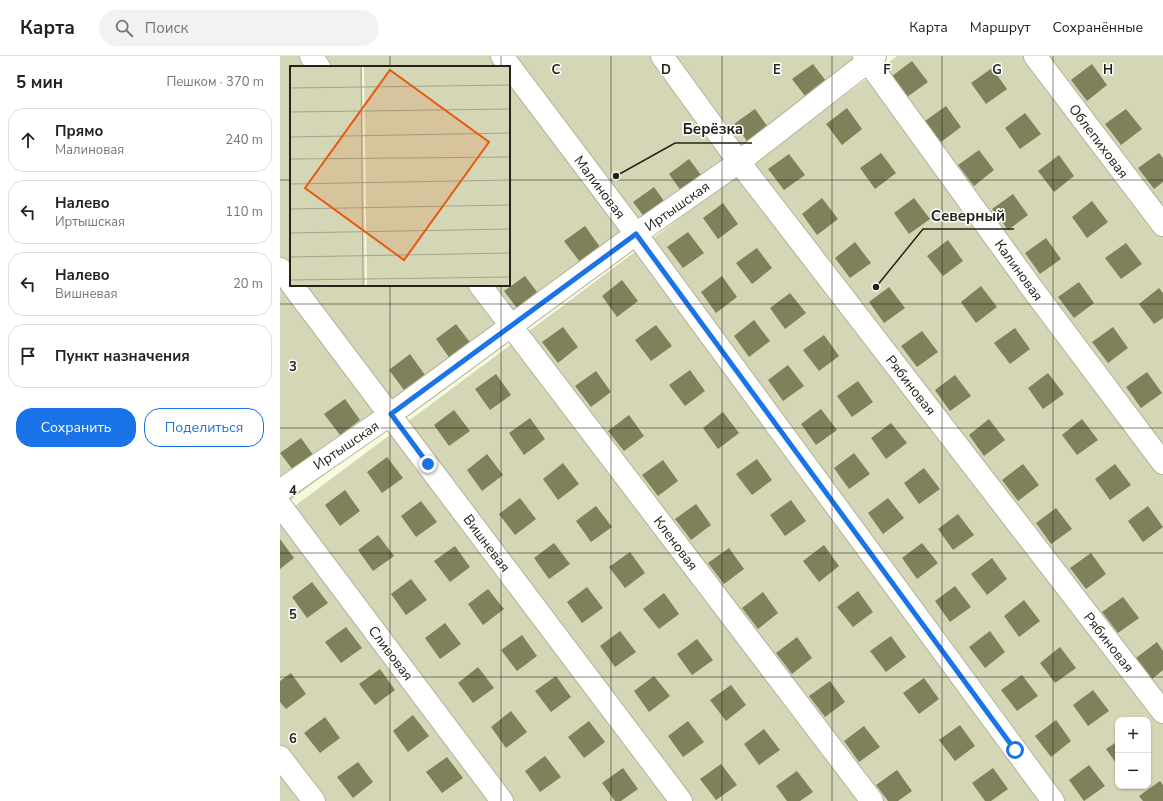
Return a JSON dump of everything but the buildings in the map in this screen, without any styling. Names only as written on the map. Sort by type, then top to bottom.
[{"type":"street","points":[[310,56],[318,66]]},
{"type":"street","name":"Малиновая","points":[[502,56],[510,66]]},
{"type":"street","name":"Рябиновая","points":[[662,56],[739,162],[1163,712]]},
{"type":"street","name":"Облепиховая","points":[[1035,56],[1163,225]]},
{"type":"street","name":"Иртышская","points":[[280,490],[391,414],[636,234],[739,162],[869,58]]},
{"type":"street","name":"Калиновая","points":[[869,58],[1031,287],[1163,463]]},
{"type":"street","name":"Малиновая","points":[[510,67],[636,234],[1053,801]]},
{"type":"street","name":"Вишневая","points":[[280,269],[290,282]]},
{"type":"street","name":"Вишневая","points":[[294,286],[681,801]]},
{"type":"street","name":"Кленовая","points":[[481,286],[872,801]]},
{"type":"street","name":"Сливовая","points":[[280,505],[502,801]]},
{"type":"street","points":[[280,757],[314,801]]},
{"type":"green space","points":[[280,56],[884,56],[280,508]]},
{"type":"green space","points":[[897,56],[1163,56],[1163,801],[280,801],[280,517]]},
{"type":"place","name":"Берёзка","points":[[616,176]]},
{"type":"place","name":"Северный","points":[[876,287]]},
{"type":"route","points":[[428,464],[391,414],[636,234],[1015,750]]}]
